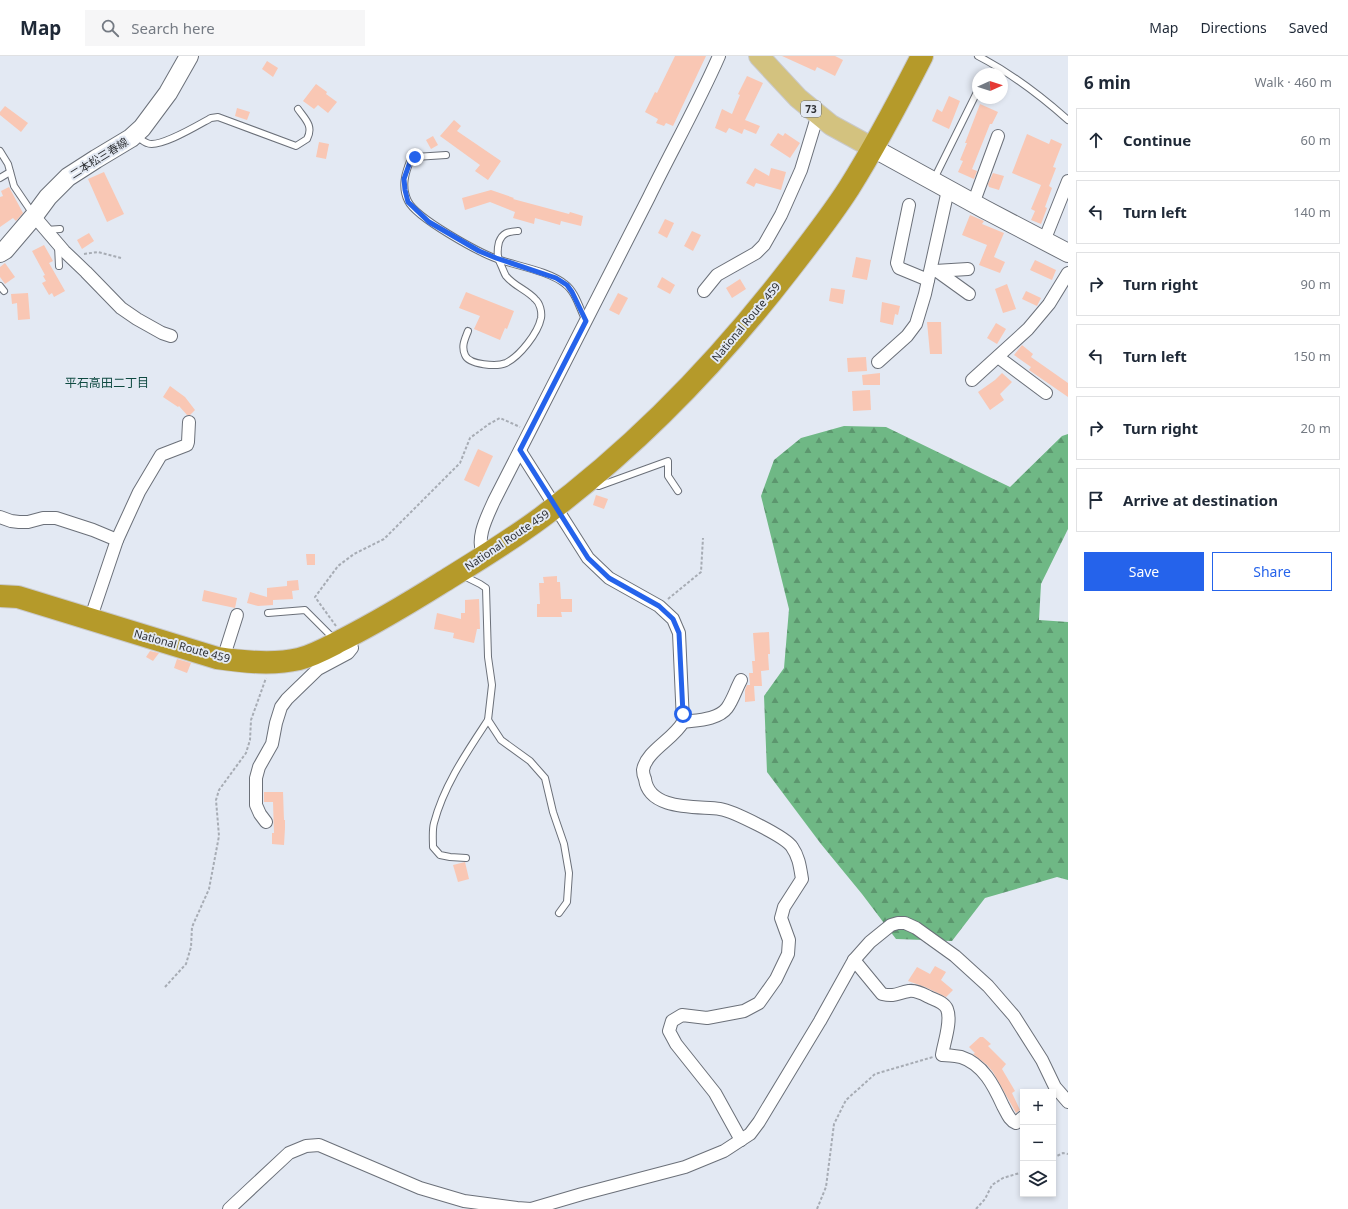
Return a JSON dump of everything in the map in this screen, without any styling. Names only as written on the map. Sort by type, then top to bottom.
[{"type":"highway","name":"National Route 459","points":[[0,596],[18,597],[223,659],[247,662],[271,662],[300,659],[344,639],[406,605],[483,556],[556,506],[585,483],[655,421],[696,379],[737,335],[809,245],[848,189],[873,148],[892,116],[922,56]]},
{"type":"main road","name":"二本松三春線","points":[[0,253],[40,223],[48,197],[68,177],[136,135],[168,93],[189,56]]},
{"type":"main road","name":"73","points":[[759,56],[798,98],[836,128],[873,148]]},
{"type":"main road","points":[[873,148],[973,204],[1068,253]]},
{"type":"street","points":[[483,556],[480,548],[480,537],[484,523],[673,149],[703,93],[719,56]]},
{"type":"street","points":[[704,290],[717,275],[756,253],[764,245],[781,215],[801,170],[818,114]]},
{"type":"street","points":[[973,204],[998,136]]},
{"type":"street","points":[[1044,241],[1068,181]]},
{"type":"street","points":[[878,362],[907,336],[916,324],[932,274],[940,186]]},
{"type":"street","points":[[909,204],[897,263],[899,268],[932,274],[969,294]]},
{"type":"street","points":[[40,223],[58,245],[121,308],[137,319],[162,333],[171,336]]},
{"type":"street","points":[[932,274],[968,269]]},
{"type":"street","points":[[972,380],[1028,330],[1049,304],[1068,273]]},
{"type":"street","points":[[998,357],[1046,393]]},
{"type":"street","points":[[90,620],[117,540],[139,492],[161,455],[187,445],[189,422]]},
{"type":"street","points":[[520,450],[588,558],[609,578],[659,606],[673,619],[679,633],[683,722],[680,728],[651,755],[643,770],[645,784],[652,794],[675,805],[722,809],[769,830],[791,845],[798,857],[802,879],[784,907],[781,918],[789,940],[788,954],[776,979],[759,1003],[744,1011],[707,1018],[682,1016],[672,1021],[669,1031],[676,1044],[715,1093],[740,1140]]},
{"type":"street","points":[[0,517],[19,522],[28,522],[43,518],[56,518],[93,530],[117,540]]},
{"type":"street","points":[[223,659],[237,615]]},
{"type":"street","points":[[266,822],[256,805],[256,778],[259,767],[272,744],[281,707],[287,699],[318,669],[348,654],[352,648],[344,639]]},
{"type":"street","points":[[683,722],[721,714],[727,708],[741,680]]},
{"type":"street","points":[[229,1209],[288,1153],[306,1146],[319,1145],[420,1188],[463,1200],[531,1209],[685,1167],[724,1151],[750,1134],[759,1122],[820,1021],[854,960],[870,942],[891,925],[898,923],[905,923],[916,928],[955,956],[988,986],[1014,1016],[1030,1040],[1053,1089]]},
{"type":"street","points":[[854,960],[882,994],[891,996],[909,991],[916,991],[939,1001],[944,1005],[947,1009],[948,1024],[942,1055],[960,1057],[972,1062],[982,1070],[1011,1121],[1016,1123],[1020,1119]]},
{"type":"street","points":[[1056,1092],[1068,1102]]},
{"type":"lane","points":[[978,56],[990,62],[1047,102],[1068,120]]},
{"type":"lane","points":[[940,186],[972,104]]},
{"type":"lane","points":[[136,135],[147,144],[162,143],[211,118],[218,118],[296,146],[307,139],[310,130],[309,123],[298,109]]},
{"type":"lane","points":[[0,151],[8,164],[14,186],[40,223],[60,229]]},
{"type":"lane","points":[[446,155],[415,157],[411,159],[404,179],[408,202],[429,222],[479,251],[498,259],[556,278],[567,285],[586,321]]},
{"type":"lane","points":[[0,178],[10,172]]},
{"type":"lane","points":[[468,331],[463,344],[466,358],[481,364],[494,365],[506,363],[523,349],[537,331],[541,317],[540,308],[536,299],[507,277],[498,259],[498,246],[501,237],[506,232],[518,231]]},
{"type":"lane","points":[[58,245],[59,266]]},
{"type":"lane","points":[[585,483],[599,486],[668,460],[668,476],[678,491]]},
{"type":"lane","points":[[457,573],[486,588],[488,657],[492,685],[488,720],[456,770],[445,793],[434,824],[433,847],[440,854],[450,857],[466,858]]},
{"type":"lane","points":[[268,613],[305,610],[344,639]]},
{"type":"lane","points":[[488,720],[501,740],[530,762],[544,778],[553,812],[564,844],[569,873],[568,902],[559,914]]},
{"type":"path","points":[[69,256],[98,252],[121,258]]},
{"type":"path","points":[[344,639],[315,597],[338,566],[354,554],[384,539],[460,463],[470,438],[489,424],[500,418],[530,431]]},
{"type":"path","points":[[659,606],[701,572],[703,538]]},
{"type":"path","points":[[165,986],[186,964],[191,947],[192,927],[209,889],[219,836],[216,800],[218,790],[246,753],[250,740],[251,720],[271,662]]},
{"type":"path","points":[[817,1209],[826,1187],[834,1124],[846,1100],[875,1074],[942,1055]]},
{"type":"path","points":[[1056,1156],[1063,1153],[1068,1154]]},
{"type":"path","points":[[976,1209],[985,1199],[992,1185],[1003,1178],[1020,1173]]},
{"type":"green space","points":[[844,426],[886,427],[1010,487],[1062,436],[1068,434],[1068,529],[1041,584],[1039,620],[1068,622],[1068,880],[1057,877],[985,898],[952,941],[896,939],[821,844],[767,772],[764,696],[784,668],[789,609],[761,496],[774,460],[801,438]]},
{"type":"building","points":[[675,56],[706,56],[673,126],[666,123],[664,126],[656,123],[658,119],[645,112],[655,92],[657,93]]},
{"type":"building","points":[[782,56],[835,56],[843,60],[835,76],[817,67],[815,71]]},
{"type":"building","points":[[267,61],[278,68],[273,77],[262,69]]},
{"type":"building","points":[[747,76],[763,83],[745,120],[760,126],[756,134],[744,129],[742,134],[729,128],[726,133],[715,128],[722,109],[732,114],[740,95],[738,94]]},
{"type":"building","points":[[316,84],[337,102],[328,113],[318,105],[314,109],[303,101]]},
{"type":"building","points":[[949,96],[960,101],[949,129],[932,121],[937,109],[942,112]]},
{"type":"building","points":[[980,104],[998,112],[992,124],[990,124],[972,169],[977,171],[974,179],[958,172],[963,161],[960,160],[967,143],[965,143]]},
{"type":"building","points":[[5,106],[28,123],[21,132],[0,115],[0,112]]},
{"type":"building","points":[[237,108],[250,112],[247,120],[235,116]]},
{"type":"building","points":[[454,120],[461,126],[457,131],[501,161],[488,180],[475,171],[480,165],[440,136]]},
{"type":"building","points":[[778,133],[783,136],[785,133],[800,143],[790,158],[770,145]]},
{"type":"building","points":[[1027,134],[1049,144],[1051,139],[1062,144],[1053,167],[1056,168],[1049,186],[1052,188],[1041,224],[1031,220],[1035,211],[1031,209],[1041,185],[1012,173]]},
{"type":"building","points":[[433,136],[438,145],[431,149],[426,140]]},
{"type":"building","points":[[319,142],[329,144],[326,159],[316,157]]},
{"type":"building","points":[[755,168],[769,176],[771,168],[786,172],[781,190],[756,183],[754,187],[746,183]]},
{"type":"building","points":[[104,172],[124,214],[107,222],[88,179]]},
{"type":"building","points":[[993,173],[1004,176],[999,190],[989,187],[988,184]]},
{"type":"building","points":[[9,187],[23,213],[16,221],[13,218],[0,227],[0,197],[3,196],[1,191]]},
{"type":"building","points":[[491,190],[514,198],[513,199],[569,214],[570,212],[583,216],[581,226],[561,221],[560,225],[535,218],[534,224],[513,218],[515,212],[490,202],[465,210],[462,198]]},
{"type":"building","points":[[970,215],[984,221],[982,224],[1004,233],[994,257],[1005,262],[1000,273],[979,265],[987,245],[962,235]]},
{"type":"building","points":[[665,219],[674,223],[667,238],[658,233]]},
{"type":"building","points":[[692,231],[701,235],[693,251],[684,246]]},
{"type":"building","points":[[89,233],[94,241],[82,249],[77,240]]},
{"type":"building","points":[[44,245],[53,261],[49,263],[65,291],[54,297],[52,293],[49,295],[42,283],[46,281],[43,276],[45,275],[32,251]]},
{"type":"building","points":[[856,257],[871,260],[867,280],[852,277]]},
{"type":"building","points":[[1035,260],[1056,270],[1052,280],[1030,270]]},
{"type":"building","points":[[5,263],[15,277],[5,284],[0,277],[0,267]]},
{"type":"building","points":[[662,277],[675,285],[670,294],[657,287]]},
{"type":"building","points":[[740,279],[746,289],[732,298],[726,288]]},
{"type":"building","points":[[1007,284],[1016,309],[1003,313],[995,289]]},
{"type":"building","points":[[831,288],[845,290],[843,304],[829,301]]},
{"type":"building","points":[[1026,291],[1041,298],[1037,306],[1022,299]]},
{"type":"building","points":[[466,292],[514,311],[507,329],[505,328],[500,340],[474,329],[480,316],[459,308]]},
{"type":"building","points":[[28,293],[30,319],[18,320],[17,303],[12,304],[11,294]]},
{"type":"building","points":[[618,293],[628,298],[619,315],[609,310]]},
{"type":"building","points":[[882,302],[900,306],[898,315],[895,314],[893,325],[880,322]]},
{"type":"building","points":[[927,322],[941,322],[942,354],[930,354]]},
{"type":"building","points":[[996,323],[1006,329],[997,344],[987,338]]},
{"type":"building","points":[[1022,345],[1033,354],[1031,357],[1068,383],[1068,397],[1029,370],[1031,367],[1014,355]]},
{"type":"building","points":[[866,357],[867,371],[848,372],[847,358]]},
{"type":"building","points":[[880,373],[880,385],[863,385],[862,375]]},
{"type":"building","points":[[1002,373],[1012,382],[1000,394],[1004,400],[990,410],[978,392]]},
{"type":"building","points":[[170,386],[185,397],[195,410],[190,415],[187,415],[179,406],[178,407],[163,397]]},
{"type":"building","points":[[870,390],[871,410],[853,411],[852,391]]},
{"type":"building","points":[[478,449],[493,456],[479,487],[464,480]]},
{"type":"building","points":[[596,495],[608,499],[604,509],[593,505]]},
{"type":"building","points":[[306,554],[315,554],[315,565],[307,565]]},
{"type":"building","points":[[557,576],[557,582],[560,582],[561,599],[572,599],[572,612],[561,612],[562,617],[537,617],[537,604],[540,604],[539,583],[544,583],[543,577]]},
{"type":"building","points":[[298,580],[299,590],[292,591],[293,599],[273,600],[273,605],[258,606],[247,603],[250,592],[267,597],[267,588],[287,586],[287,581]]},
{"type":"building","points":[[204,590],[237,598],[235,608],[202,601]]},
{"type":"building","points":[[479,599],[480,629],[477,629],[474,643],[453,638],[454,633],[434,629],[437,613],[461,619],[461,613],[465,613],[465,600]]},
{"type":"building","points":[[769,632],[769,670],[761,671],[762,686],[754,686],[755,701],[745,702],[745,690],[747,685],[750,685],[749,673],[753,673],[752,661],[755,661],[753,633]]},
{"type":"building","points":[[150,651],[159,653],[153,661],[146,657]]},
{"type":"building","points":[[177,659],[191,663],[187,673],[174,668]]},
{"type":"building","points":[[264,792],[283,792],[285,820],[284,845],[272,844],[272,833],[274,833],[273,802],[264,802]]},
{"type":"building","points":[[465,862],[469,879],[458,882],[453,865]]},
{"type":"building","points":[[935,966],[946,972],[941,980],[953,990],[946,997],[908,981],[917,967],[930,974]]},
{"type":"building","points":[[980,1037],[983,1037],[991,1044],[988,1046],[1006,1064],[1002,1069],[1015,1091],[1012,1093],[1020,1110],[1016,1113],[993,1072],[973,1054],[975,1053],[969,1047]]},
{"type":"district","name":"平石高田二丁目","points":[[107,383]]},
{"type":"route","points":[[415,157],[411,159],[404,179],[408,202],[429,222],[479,251],[556,278],[567,285],[586,321],[520,450],[588,558],[609,578],[659,606],[673,619],[679,633],[683,714]]}]
